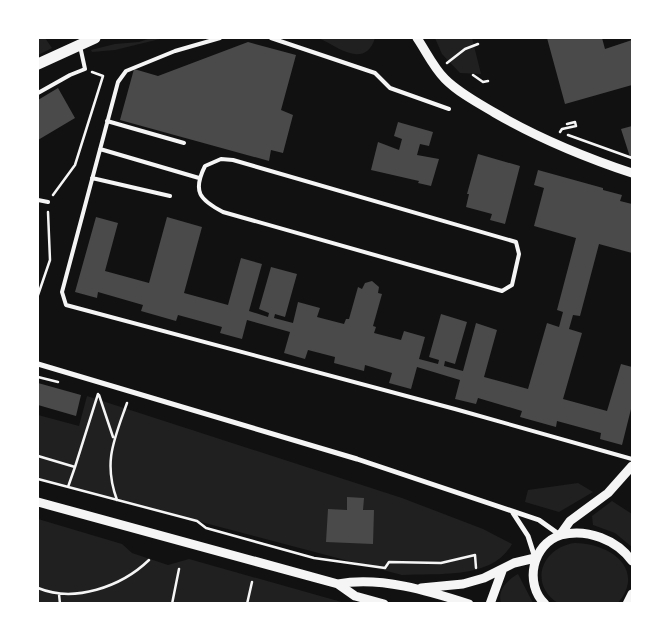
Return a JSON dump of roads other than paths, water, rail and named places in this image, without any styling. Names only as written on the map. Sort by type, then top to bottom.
[{"type":"main road","points":[[38,64],[95,38]]},
{"type":"street","points":[[417,38],[445,79],[474,101],[524,130],[578,155],[632,173]]},
{"type":"street","points":[[423,38],[426,52]]},
{"type":"street","points":[[38,364],[357,459],[512,513],[539,520],[560,535],[574,533],[602,538],[624,550],[632,561]]},
{"type":"street","points":[[412,588],[463,584],[502,571],[514,563],[535,558],[560,535],[570,521],[608,493],[632,466]]},
{"type":"street","points":[[38,502],[338,584],[355,596],[384,604]]},
{"type":"street","points":[[512,513],[528,536],[535,558],[533,569],[534,586],[545,604]]},
{"type":"street","points":[[490,604],[502,571]]},
{"type":"street","points":[[338,584],[357,580],[412,588],[469,604]]},
{"type":"street","points":[[627,604],[632,594]]},
{"type":"lane","points":[[220,38],[175,52],[126,71],[118,82],[62,292],[66,305],[455,408],[632,459]]},
{"type":"lane","points":[[270,38],[375,73],[390,88],[448,109]]},
{"type":"lane","points":[[38,94],[70,75],[85,69],[80,45]]},
{"type":"lane","points":[[107,122],[184,143]]},
{"type":"lane","points":[[100,149],[199,178]]},
{"type":"lane","points":[[221,159],[233,160],[516,242],[519,254],[512,285],[502,291],[223,212],[206,203],[199,193],[199,178],[205,166],[221,159]]},
{"type":"lane","points":[[92,178],[170,196]]},
{"type":"lane","points":[[38,200],[48,202]]}]
